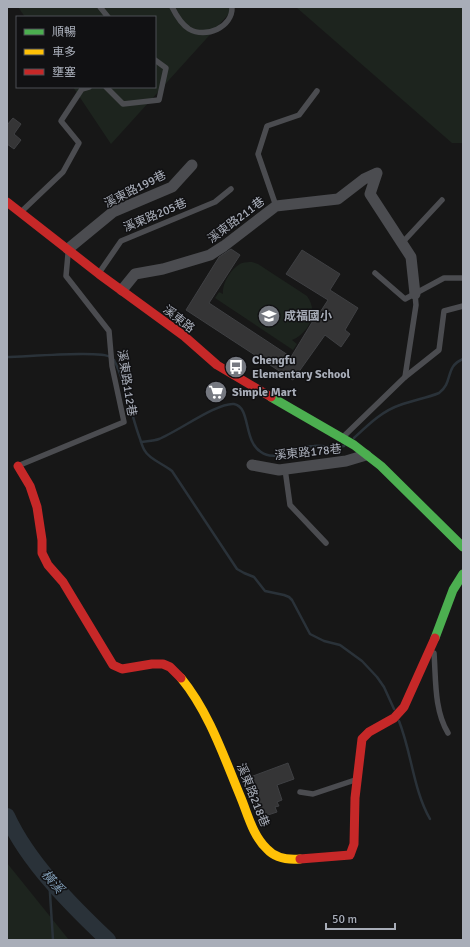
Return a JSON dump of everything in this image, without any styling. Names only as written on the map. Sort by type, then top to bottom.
[{"type":"street","name":"溪東路199巷","points":[[68,249],[113,212],[172,187],[192,165]]},
{"type":"street","name":"溪東路211巷","points":[[122,290],[135,274],[163,269],[210,255],[276,206],[338,199],[364,179],[377,173],[370,194],[411,257],[415,294]]},
{"type":"street","name":"溪東路","points":[[7,202],[99,274],[184,336],[217,365],[347,441],[381,466],[463,547]]},
{"type":"street","name":"溪東路178巷","points":[[252,465],[279,470],[346,461],[366,455]]},
{"type":"street","name":"溪東路218巷","points":[[18,466],[30,486],[37,507],[42,540],[42,553],[48,565],[63,582],[113,665],[122,668],[163,664],[170,667],[177,674],[193,693],[217,740],[256,835],[268,850],[280,858],[287,860],[350,855],[354,844],[355,798],[362,739],[369,732],[396,716],[404,707],[433,643],[453,590],[463,574]]},
{"type":"lane","points":[[100,7],[107,16]]},
{"type":"lane","points":[[172,7],[178,20],[190,30],[204,32],[218,30],[225,24],[232,11],[232,7]]},
{"type":"lane","points":[[107,88],[123,104],[159,100],[166,68],[156,61]]},
{"type":"lane","points":[[20,212],[63,172],[79,142],[61,121],[82,89],[86,88]]},
{"type":"lane","points":[[276,206],[258,154],[267,126],[299,115],[317,91]]},
{"type":"lane","name":"溪東路205巷","points":[[99,274],[121,241],[215,202],[231,189]]},
{"type":"lane","points":[[401,243],[442,200]]},
{"type":"lane","name":"溪東路112巷","points":[[18,466],[124,422],[112,366],[109,331],[66,276],[68,249]]},
{"type":"lane","points":[[375,273],[405,299],[444,278],[463,278]]},
{"type":"lane","points":[[405,377],[416,306],[415,294]]},
{"type":"lane","points":[[347,441],[405,377],[439,350],[444,312],[463,306]]},
{"type":"lane","points":[[285,469],[290,505],[326,543]]},
{"type":"lane","points":[[433,643],[438,703],[442,723],[448,733]]},
{"type":"lane","points":[[300,792],[313,794],[357,779]]},
{"type":"shaded area","points":[[18,7],[235,7],[111,144],[74,88],[156,88],[156,16],[24,16]]},
{"type":"shaded area","points":[[296,7],[463,7],[463,143],[452,143]]},
{"type":"shaded area","points":[[246,262],[258,264],[307,296],[310,302],[312,315],[310,321],[303,332],[292,340],[297,344],[293,350],[215,298],[219,292],[223,294],[224,285],[228,276],[238,265]]},
{"type":"shaded area","points":[[7,863],[69,940],[7,940]]},
{"type":"building","points":[[13,118],[21,124],[14,134],[21,140],[14,149],[7,144],[7,125]]},
{"type":"building","points":[[231,249],[240,255],[209,303],[291,357],[314,319],[315,320],[328,300],[286,274],[302,250],[340,274],[330,290],[358,308],[345,330],[350,334],[341,347],[325,335],[293,380],[186,310],[219,257]]},
{"type":"building","points":[[288,763],[294,779],[277,785],[282,800],[277,802],[279,806],[275,807],[277,812],[259,818],[245,779]]},
{"type":"waterway","points":[[7,357],[78,354],[104,355],[110,357]]},
{"type":"waterway","points":[[354,438],[387,411],[405,403],[439,393],[444,389],[453,366],[463,359]]},
{"type":"waterway","points":[[114,360],[122,378],[142,446],[150,457],[172,471],[237,569],[254,577],[265,591],[289,597],[310,634],[324,641],[340,645],[362,661],[384,687],[394,709]]},
{"type":"waterway","points":[[141,442],[159,439],[208,412],[234,404],[239,406],[243,411],[249,433],[255,447],[267,455],[280,455],[307,447],[344,446]]},
{"type":"waterway","points":[[399,721],[407,746],[416,784],[424,808],[430,819]]},
{"type":"waterway","name":"橫溪","points":[[7,816],[26,850],[38,866],[65,898],[108,940]]},
{"type":"waterway","points":[[49,878],[53,940]]},
{"type":"traffic: fast","points":[[271,397],[354,445],[381,466],[463,547]]},
{"type":"traffic: fast","points":[[435,638],[453,590],[463,574]]},
{"type":"traffic: slow","points":[[181,678],[191,691],[208,720],[222,751],[251,825],[258,838],[274,855],[287,859],[300,859]]},
{"type":"traffic: jam","points":[[7,202],[99,274],[184,336],[217,365],[271,397]]},
{"type":"traffic: jam","points":[[18,466],[30,486],[37,507],[42,540],[42,553],[48,565],[63,582],[113,665],[122,669],[152,664],[163,664],[170,667],[181,678]]},
{"type":"traffic: jam","points":[[300,859],[350,855],[354,844],[355,798],[362,739],[369,732],[394,718],[404,707],[435,638]]},
{"type":"place","name":"成福國小","points":[[269,316]]},
{"type":"place","name":"Chengfu Elementary School","points":[[236,367]]},
{"type":"place","name":"Simple Mart","points":[[216,392]]}]
